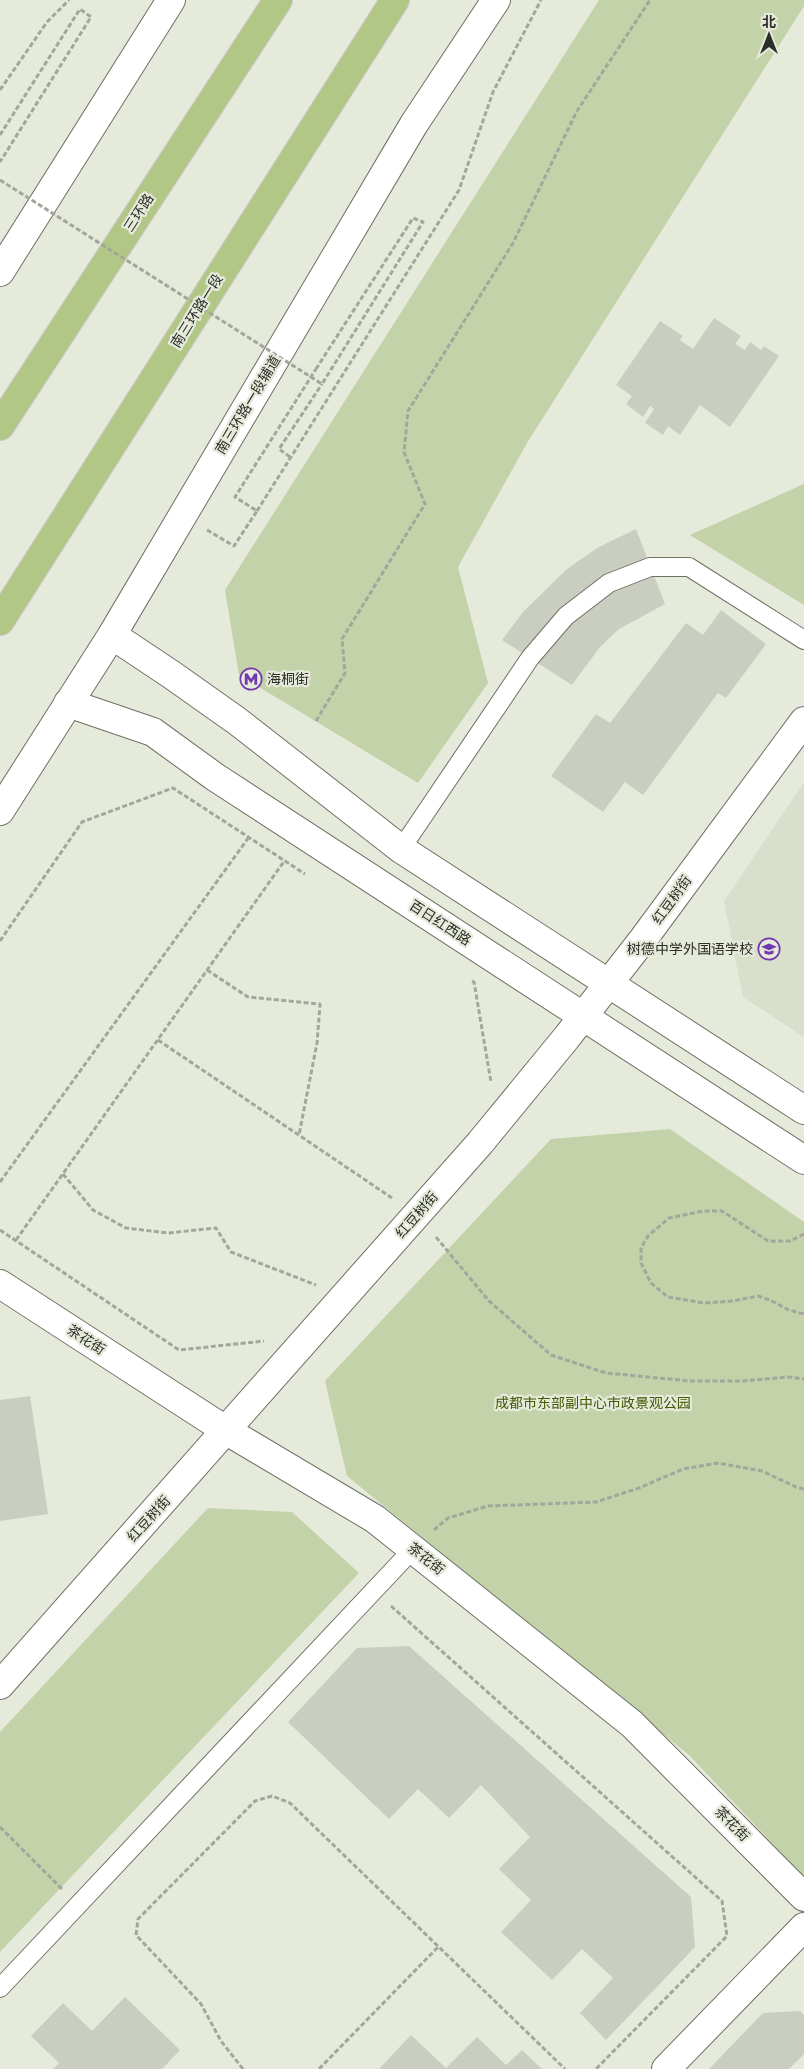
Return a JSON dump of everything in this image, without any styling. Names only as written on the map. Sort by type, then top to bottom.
[{"type":"highway","name":"三环路","points":[[0,426],[278,0]]},
{"type":"highway","name":"南三环路一段","points":[[0,621],[395,0]]},
{"type":"street","points":[[0,272],[171,0]]},
{"type":"street","name":"南三环路一段辅道","points":[[0,811],[112,635],[414,124],[496,0]]},
{"type":"street","points":[[112,635],[237,721],[401,849],[804,1110]]},
{"type":"street","name":"百日红西路","points":[[68,703],[154,732],[215,777],[804,1160]]},
{"type":"street","name":"红豆树街","points":[[0,1685],[227,1431],[480,1143],[608,984],[804,721]]},
{"type":"street","name":"茶花街","points":[[0,1284],[227,1431],[376,1519],[632,1724],[804,1898]]},
{"type":"street","points":[[666,2069],[804,1927]]},
{"type":"lane","points":[[401,849],[530,658],[566,616],[609,583],[650,567],[689,567],[804,640]]},
{"type":"lane","points":[[0,1988],[413,1549]]},
{"type":"path","points":[[0,90],[47,22],[69,0]]},
{"type":"path","points":[[183,515],[234,546],[459,190],[493,92],[541,0]]},
{"type":"path","points":[[316,721],[345,673],[342,638],[425,504],[404,452],[408,411],[513,243],[577,111],[650,0]]},
{"type":"path","points":[[0,134],[80,9],[91,17],[0,162]]},
{"type":"path","points":[[0,180],[322,384]]},
{"type":"path","points":[[257,512],[235,497],[413,218],[423,222],[279,449],[290,457]]},
{"type":"path","points":[[0,941],[82,822],[173,788],[309,876]]},
{"type":"path","points":[[0,1182],[249,837]]},
{"type":"path","points":[[16,1240],[285,860]]},
{"type":"path","points":[[207,970],[248,997],[320,1004],[317,1043],[298,1135]]},
{"type":"path","points":[[466,977],[474,982],[491,1082],[485,1089]]},
{"type":"path","points":[[158,1040],[392,1198]]},
{"type":"path","points":[[63,1174],[93,1210],[126,1228],[168,1233],[216,1228],[231,1252],[318,1285],[313,1292]]},
{"type":"path","points":[[386,1205],[398,1191]]},
{"type":"path","points":[[804,1234],[790,1241],[768,1241],[722,1211],[703,1210],[669,1218],[648,1236],[641,1248],[641,1263],[651,1283],[668,1297],[704,1303],[733,1301],[758,1296],[788,1310],[804,1314]]},
{"type":"path","points":[[416,1216],[445,1247],[489,1301],[551,1355],[606,1373],[643,1377],[690,1381],[741,1381],[789,1377],[804,1379]]},
{"type":"path","points":[[0,1230],[179,1350],[272,1341]]},
{"type":"path","points":[[413,1549],[448,1518],[488,1506],[596,1502],[639,1488],[683,1469],[718,1463],[762,1471],[804,1489]]},
{"type":"path","points":[[374,1591],[722,1901],[727,1936],[596,2069]]},
{"type":"path","points":[[243,2069],[221,2041],[201,2004],[136,1935],[138,1919],[255,1801],[272,1796],[290,1803],[566,2069]]},
{"type":"path","points":[[0,1828],[78,1905]]},
{"type":"path","points":[[319,2069],[439,1946]]},
{"type":"shaded area","name":"树德中学外国语学校","points":[[804,782],[804,1037],[743,997],[724,901]]},
{"type":"green space","points":[[599,0],[804,0],[804,6],[527,443],[458,567],[488,683],[418,783],[239,675],[225,590]]},
{"type":"green space","points":[[804,484],[804,605],[690,535]]},
{"type":"green space","name":"成都市东部副中心市政景观公园","points":[[670,1129],[804,1222],[804,1877],[689,1755],[347,1476],[325,1381],[551,1139]]},
{"type":"green space","points":[[208,1508],[292,1512],[359,1573],[0,1952],[0,1732]]},
{"type":"building","points":[[714,318],[741,336],[735,344],[745,350],[750,342],[761,350],[764,346],[779,356],[730,427],[700,405],[680,435],[668,426],[663,435],[645,423],[654,409],[650,406],[643,417],[626,404],[632,396],[616,385],[660,321],[683,336],[680,340],[693,349]]},
{"type":"building","points":[[636,529],[665,604],[619,629],[600,647],[572,685],[502,640],[523,612],[567,569],[597,548]]},
{"type":"building","points":[[721,610],[766,644],[726,698],[718,693],[643,795],[625,782],[603,812],[551,776],[596,714],[610,723],[686,623],[703,635]]},
{"type":"building","points":[[30,1396],[48,1514],[0,1521],[0,1400]]},
{"type":"building","points":[[409,1646],[691,1897],[695,1947],[606,2040],[580,2013],[613,1978],[582,1949],[552,1980],[501,1932],[531,1900],[499,1869],[530,1837],[481,1785],[449,1818],[418,1789],[389,1819],[288,1722],[357,1648]]},
{"type":"building","points":[[125,1997],[180,2050],[162,2069],[53,2069],[59,2063],[31,2036],[63,2003],[92,2031]]},
{"type":"building","points":[[800,2011],[804,2015],[804,2054],[789,2069],[709,2069],[763,2013]]},
{"type":"building","points":[[411,2035],[446,2068],[477,2037],[506,2065],[522,2050],[542,2069],[379,2069]]},
{"type":"place","name":"海桐街","points":[[251,679]]},
{"type":"place","name":"树德中学外国语学校","points":[[769,949]]}]
